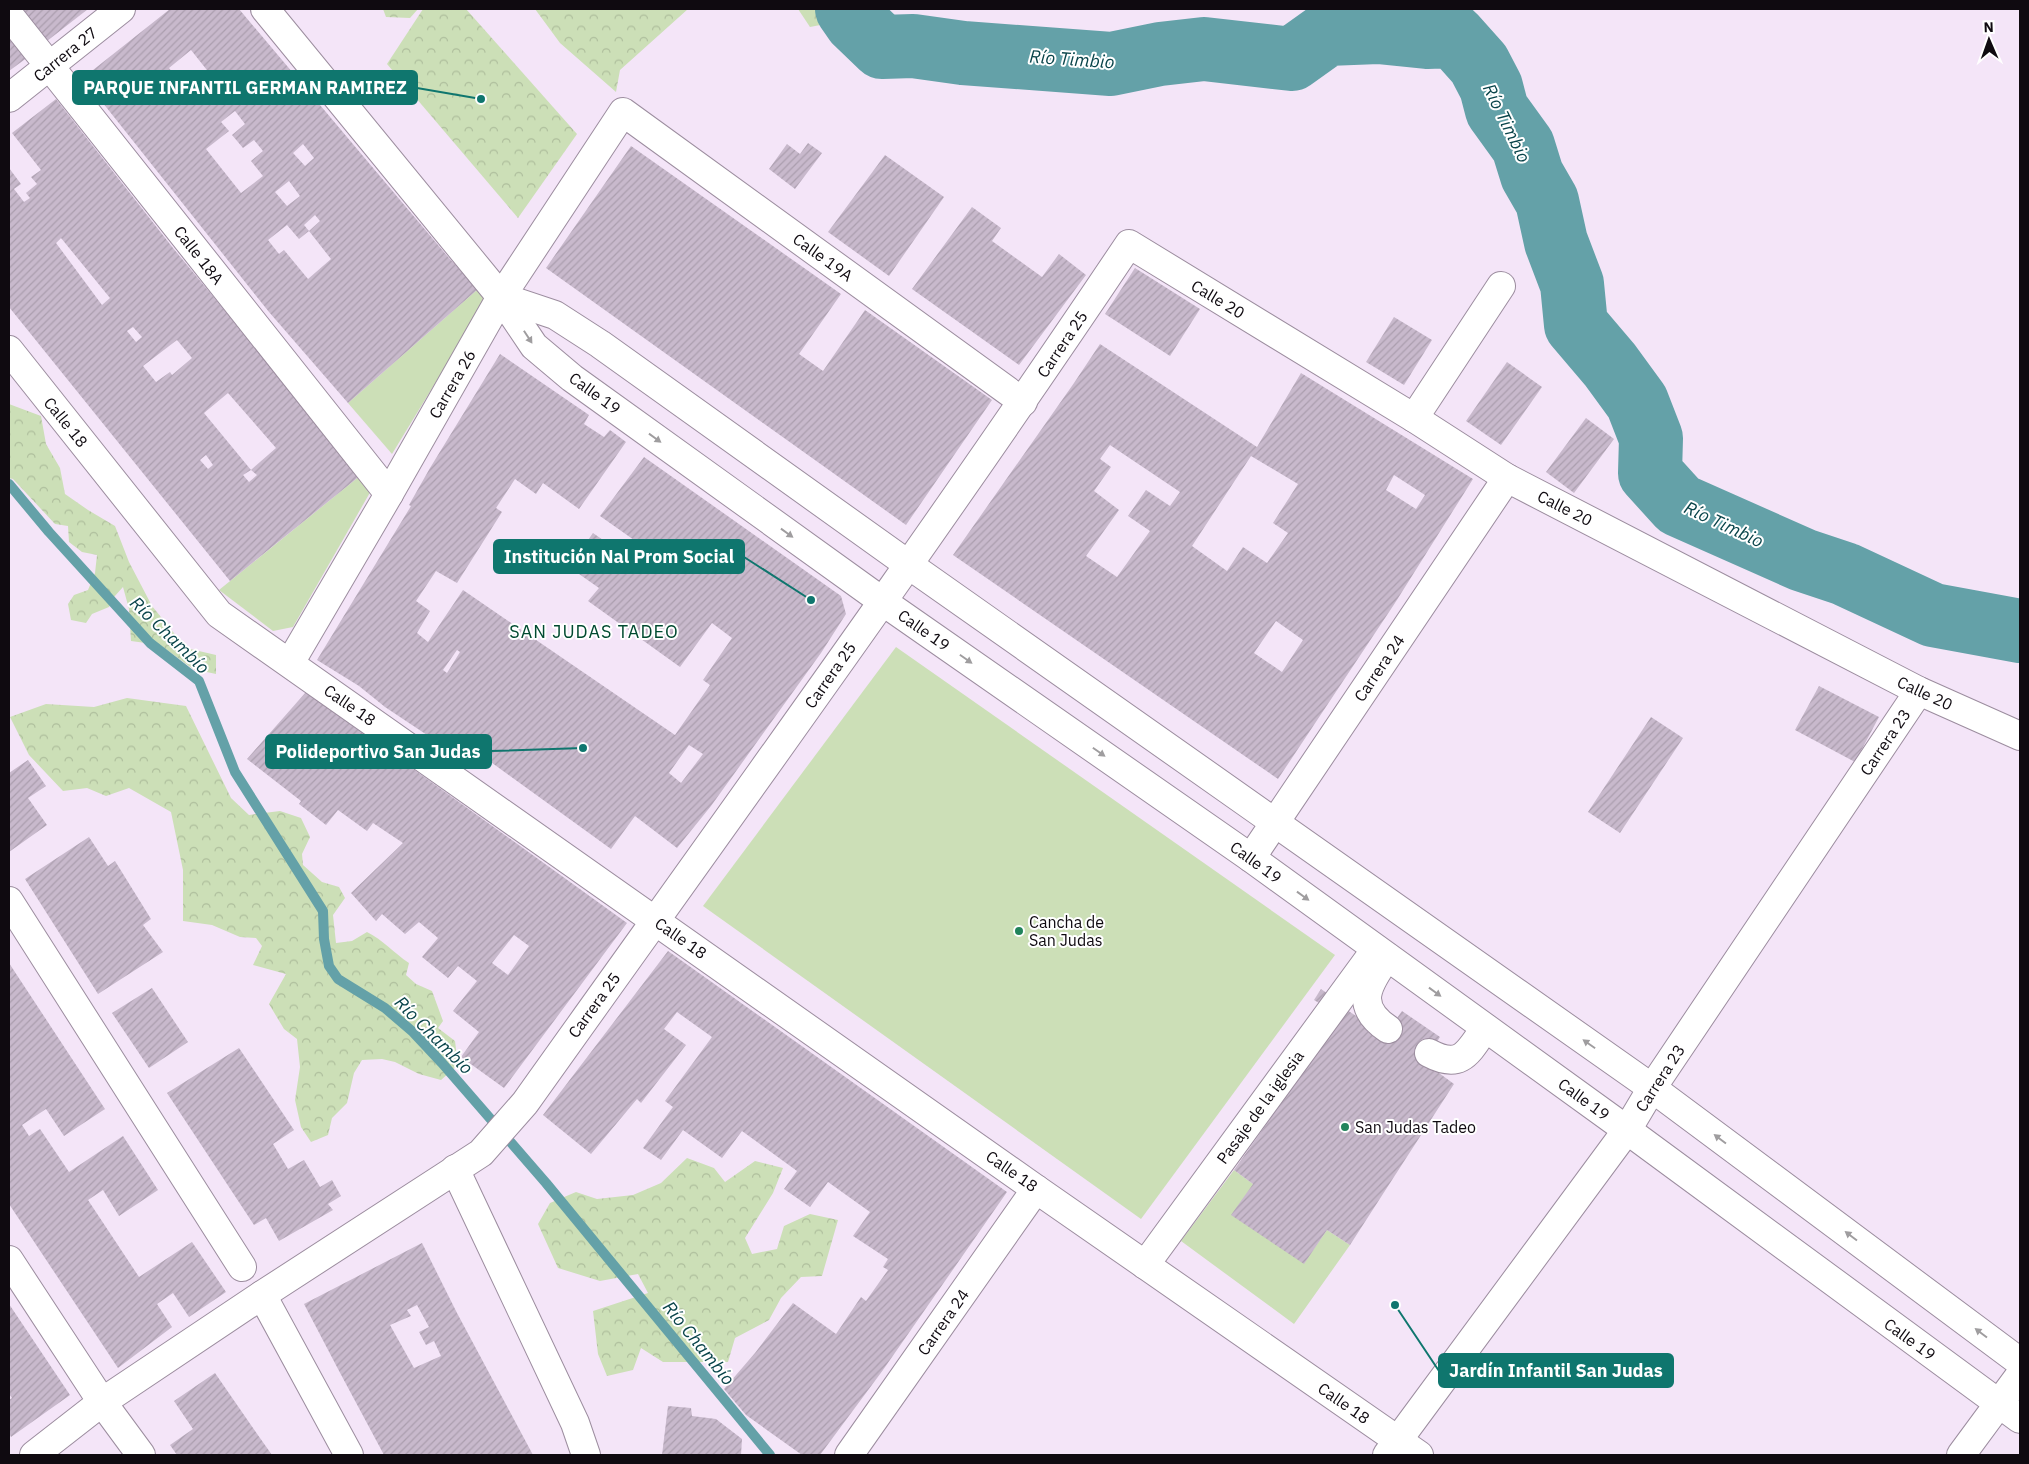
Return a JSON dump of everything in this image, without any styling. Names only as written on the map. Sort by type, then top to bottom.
[{"type":"street","name":"Carrera 27","points":[[9,98],[121,9]]},
{"type":"street","name":"Calle 19","points":[[265,9],[501,297],[534,346],[572,378],[882,601],[1251,858],[1627,1130],[2010,1412]]},
{"type":"street","name":"Calle 18A","points":[[9,15],[390,494]]},
{"type":"street","name":"Carrera 26","points":[[290,663],[390,494],[501,297],[623,112]]},
{"type":"street","name":"Calle 19A","points":[[623,112],[1023,402]]},
{"type":"street","name":"Carrera 25","points":[[455,1169],[481,1153],[525,1103],[882,601],[910,565],[1129,244]]},
{"type":"street","name":"Calle 20","points":[[1129,244],[1414,418],[1507,478],[1919,692],[2020,736]]},
{"type":"street","points":[[1414,418],[1501,286]]},
{"type":"street","points":[[501,297],[555,315],[600,344],[1652,1088],[2020,1362]]},
{"type":"street","name":"Calle 18","points":[[9,350],[219,614],[1145,1264],[1402,1450]]},
{"type":"street","name":"Carrera 24","points":[[1251,858],[1507,478]]},
{"type":"street","name":"Carrera 23","points":[[1402,1450],[1627,1130],[1652,1088],[1919,692]]},
{"type":"street","points":[[9,901],[242,1267]]},
{"type":"street","points":[[1381,953],[1368,987],[1367,997],[1371,1014],[1376,1021],[1388,1029]]},
{"type":"street","name":"Pasaje de la iglesia","points":[[1145,1264],[1381,953]]},
{"type":"street","points":[[1429,1053],[1445,1060],[1455,1060],[1465,1056],[1485,1028]]},
{"type":"street","points":[[34,1455],[102,1402],[455,1169],[575,1423],[586,1455]]},
{"type":"street","name":"Carrera 24","points":[[849,1455],[1036,1189]]},
{"type":"street","points":[[9,1260],[102,1402],[141,1455]]},
{"type":"street","points":[[262,1295],[349,1455]]},
{"type":"street","points":[[1961,1455],[2010,1412],[2020,1375]]},
{"type":"green space","points":[[383,9],[418,9],[410,18],[386,17]]},
{"type":"green space","points":[[423,9],[466,9],[577,134],[518,218],[387,64]]},
{"type":"green space","points":[[535,9],[688,9],[620,70],[616,92],[560,43]]},
{"type":"green space","points":[[798,9],[836,9],[841,21],[810,27]]},
{"type":"green space","points":[[478,289],[487,298],[392,454],[348,403]]},
{"type":"green space","points":[[9,404],[41,416],[46,444],[60,468],[65,494],[115,526],[129,562],[152,606],[186,648],[216,655],[216,674],[193,669],[160,645],[131,641],[129,609],[123,587],[114,597],[109,607],[92,614],[86,623],[71,620],[68,604],[74,595],[88,590],[95,573],[97,555],[82,552],[69,542],[68,526],[55,524],[13,479],[9,478]]},
{"type":"green space","points":[[361,475],[372,489],[293,627],[273,631],[219,590]]},
{"type":"green space","name":"Cancha de San Judas","points":[[896,647],[1335,955],[1141,1219],[703,906]]},
{"type":"green space","points":[[127,698],[186,706],[231,798],[249,815],[280,811],[301,818],[310,837],[302,854],[303,865],[322,882],[339,887],[345,898],[333,915],[336,943],[352,941],[367,932],[409,963],[406,975],[416,984],[432,991],[443,1021],[438,1028],[455,1041],[458,1065],[441,1080],[419,1074],[395,1062],[382,1059],[362,1060],[354,1073],[347,1103],[332,1118],[328,1135],[311,1142],[301,1127],[295,1100],[300,1067],[297,1039],[284,1029],[269,1004],[286,974],[253,965],[262,946],[256,938],[240,937],[212,925],[183,921],[183,870],[171,812],[129,788],[106,796],[87,788],[63,791],[29,755],[10,717],[46,704],[94,707]]},
{"type":"green space","points":[[687,1158],[714,1168],[725,1182],[755,1161],[783,1168],[773,1193],[745,1238],[752,1254],[777,1249],[784,1226],[810,1214],[838,1220],[822,1276],[801,1277],[781,1298],[769,1320],[735,1338],[728,1362],[663,1362],[641,1348],[633,1370],[607,1376],[598,1354],[593,1311],[648,1293],[638,1274],[600,1281],[558,1268],[538,1224],[550,1203],[576,1192],[597,1199],[633,1195],[661,1183]]},
{"type":"green space","points":[[1234,1170],[1253,1184],[1304,1263],[1327,1230],[1350,1245],[1294,1324],[1181,1241]]},
{"type":"building","points":[[20,9],[88,9],[47,41]]},
{"type":"building","points":[[170,9],[239,9],[449,258],[478,289],[348,403],[269,312],[83,78]],"holes":[[[191,50],[214,79],[198,92],[183,72],[176,77],[169,68]],[[235,111],[245,124],[232,135],[243,148],[254,140],[263,151],[251,161],[263,176],[241,193],[206,149],[229,131],[221,122]],[[303,144],[314,158],[305,166],[293,153]],[[289,181],[300,196],[287,206],[275,192]],[[315,215],[320,221],[309,231],[304,225]],[[287,225],[299,239],[309,231],[331,259],[308,279],[284,250],[279,254],[268,240]]]},
{"type":"building","points":[[9,33],[28,57],[9,71]]},
{"type":"building","points":[[56,99],[173,248],[361,475],[230,581],[9,307],[9,168],[21,184],[14,189],[24,202],[30,198],[26,193],[37,184],[31,177],[41,170],[12,133]],"holes":[[[61,238],[110,298],[102,305],[56,243]],[[133,327],[142,337],[136,342],[127,331]],[[177,340],[192,358],[172,375],[170,372],[156,382],[143,366]],[[228,393],[276,448],[251,470],[204,413]],[[206,455],[213,465],[208,469],[200,460]],[[251,470],[257,475],[249,482],[243,475]]]},
{"type":"building","points":[[808,143],[822,153],[795,189],[769,169],[787,144],[800,154]]},
{"type":"building","points":[[631,146],[841,294],[799,354],[823,371],[865,310],[992,400],[906,525],[546,268]]},
{"type":"building","points":[[885,155],[944,197],[889,276],[828,232]]},
{"type":"building","points":[[972,207],[1001,228],[992,241],[1042,277],[1059,254],[1086,275],[1019,365],[912,289]]},
{"type":"building","points":[[1135,268],[1200,309],[1170,356],[1105,314]]},
{"type":"building","points":[[1394,317],[1432,340],[1404,385],[1366,362]]},
{"type":"building","points":[[1100,344],[1257,447],[1301,373],[1473,479],[1395,603],[1278,779],[953,555]],"holes":[[[1110,445],[1180,492],[1170,506],[1146,490],[1128,516],[1150,531],[1117,577],[1086,556],[1119,510],[1094,491],[1111,467],[1100,459]],[[1251,456],[1298,484],[1273,523],[1288,533],[1267,563],[1243,547],[1227,571],[1192,546]],[[1394,475],[1425,495],[1416,509],[1386,490]],[[1276,621],[1303,640],[1282,672],[1254,653]]]},
{"type":"building","points":[[500,354],[589,415],[584,424],[604,437],[610,430],[626,442],[579,509],[543,483],[536,494],[515,479],[496,508],[502,512],[457,583],[436,571],[416,601],[430,611],[417,633],[428,642],[463,590],[675,735],[710,685],[703,680],[732,638],[712,623],[680,667],[588,601],[599,588],[569,567],[593,533],[623,554],[634,540],[600,516],[644,457],[841,596],[846,614],[821,653],[711,806],[677,848],[635,816],[611,849],[477,752],[469,763],[385,707],[359,686],[317,660],[411,506],[409,505]],"holes":[[[457,650],[460,652],[447,673],[443,670]],[[689,745],[703,754],[681,783],[669,773]]]},
{"type":"building","points":[[1507,362],[1542,387],[1501,445],[1466,421]]},
{"type":"building","points":[[1586,418],[1614,439],[1574,493],[1546,472]]},
{"type":"building","points":[[1819,686],[1879,717],[1855,762],[1795,730]]},
{"type":"building","points":[[306,692],[627,923],[504,1088],[461,1057],[479,1032],[453,1011],[477,981],[458,966],[448,978],[422,957],[438,938],[419,922],[405,934],[382,914],[376,921],[351,893],[403,843],[373,823],[367,831],[338,810],[326,825],[299,804],[301,801],[247,759]],"holes":[[[514,935],[529,946],[508,975],[492,963]]]},
{"type":"building","points":[[1651,717],[1683,738],[1620,833],[1588,812]]},
{"type":"building","points":[[28,760],[46,786],[28,798],[47,825],[9,852],[9,773]]},
{"type":"building","points":[[89,837],[108,866],[115,861],[151,919],[143,925],[163,952],[98,994],[25,879]]},
{"type":"building","points":[[668,951],[1007,1192],[883,1370],[820,1455],[802,1455],[746,1415],[724,1389],[755,1353],[793,1303],[836,1334],[861,1297],[866,1301],[888,1270],[883,1267],[888,1259],[853,1236],[870,1212],[828,1182],[810,1207],[784,1189],[797,1171],[742,1131],[722,1158],[683,1130],[661,1160],[643,1148],[673,1107],[665,1101],[712,1037],[677,1012],[664,1029],[686,1045],[641,1103],[637,1099],[591,1154],[543,1115]]},
{"type":"building","points":[[9,963],[105,1109],[64,1136],[46,1109],[22,1125],[29,1136],[40,1129],[69,1172],[123,1136],[158,1190],[119,1216],[103,1190],[88,1200],[139,1277],[192,1242],[226,1292],[189,1317],[173,1293],[157,1304],[172,1327],[118,1368],[9,1204]]},
{"type":"building","points":[[152,988],[188,1042],[149,1068],[112,1013]]},
{"type":"building","points":[[1321,989],[1331,996],[1324,1006],[1314,1000]]},
{"type":"building","name":"San Judas Tadeo","points":[[1347,1010],[1385,1035],[1402,1011],[1440,1037],[1424,1062],[1454,1084],[1350,1245],[1327,1230],[1304,1264],[1231,1215],[1253,1184],[1234,1170]]},
{"type":"building","points":[[239,1048],[294,1130],[273,1144],[288,1169],[304,1160],[320,1187],[332,1180],[341,1196],[328,1204],[333,1210],[279,1241],[266,1218],[254,1225],[167,1093]]},
{"type":"building","points":[[422,1243],[533,1455],[384,1455],[304,1304]],"holes":[[[417,1305],[429,1327],[419,1332],[426,1345],[434,1341],[441,1356],[414,1368],[390,1325],[411,1316],[407,1310]]]},
{"type":"building","points":[[9,1304],[70,1395],[11,1437],[9,1433],[9,1400],[12,1398],[9,1394]]},
{"type":"building","points":[[215,1373],[272,1455],[177,1455],[170,1445],[193,1429],[174,1401]]},
{"type":"building","points":[[668,1406],[691,1408],[692,1416],[716,1419],[742,1439],[741,1455],[662,1455]]},
{"type":"waterway","name":"Río Timbio","points":[[847,9],[856,22],[882,47],[913,46],[963,53],[1111,64],[1160,54],[1204,49],[1292,59],[1327,34],[1378,32],[1427,37],[1454,36],[1479,64],[1491,87],[1497,110],[1523,146],[1532,175],[1547,201],[1556,242],[1572,284],[1576,325],[1610,365],[1637,402],[1651,438],[1650,473],[1679,505],[1803,560],[1845,574],[1933,615],[2020,631]]},
{"type":"waterway","name":"Río Chambío","points":[[9,484],[49,532],[150,643],[199,681],[235,772],[323,911],[324,939],[329,966],[338,979],[385,1008],[413,1032],[442,1063],[546,1183],[770,1455]]},
{"type":"place","name":"PARQUE INFANTIL GERMAN RAMIREZ","points":[[481,99]]},
{"type":"place","name":"Institución Nal Prom Social","points":[[811,600]]},
{"type":"place","name":"Polideportivo San Judas","points":[[583,748]]},
{"type":"place","name":"Cancha de San Judas","points":[[1019,931]]},
{"type":"place","name":"San Judas Tadeo","points":[[1345,1127]]},
{"type":"place","name":"Jardín Infantil San Judas","points":[[1395,1305]]},
{"type":"district","name":"SAN JUDAS TADEO","points":[[594,631]]}]
